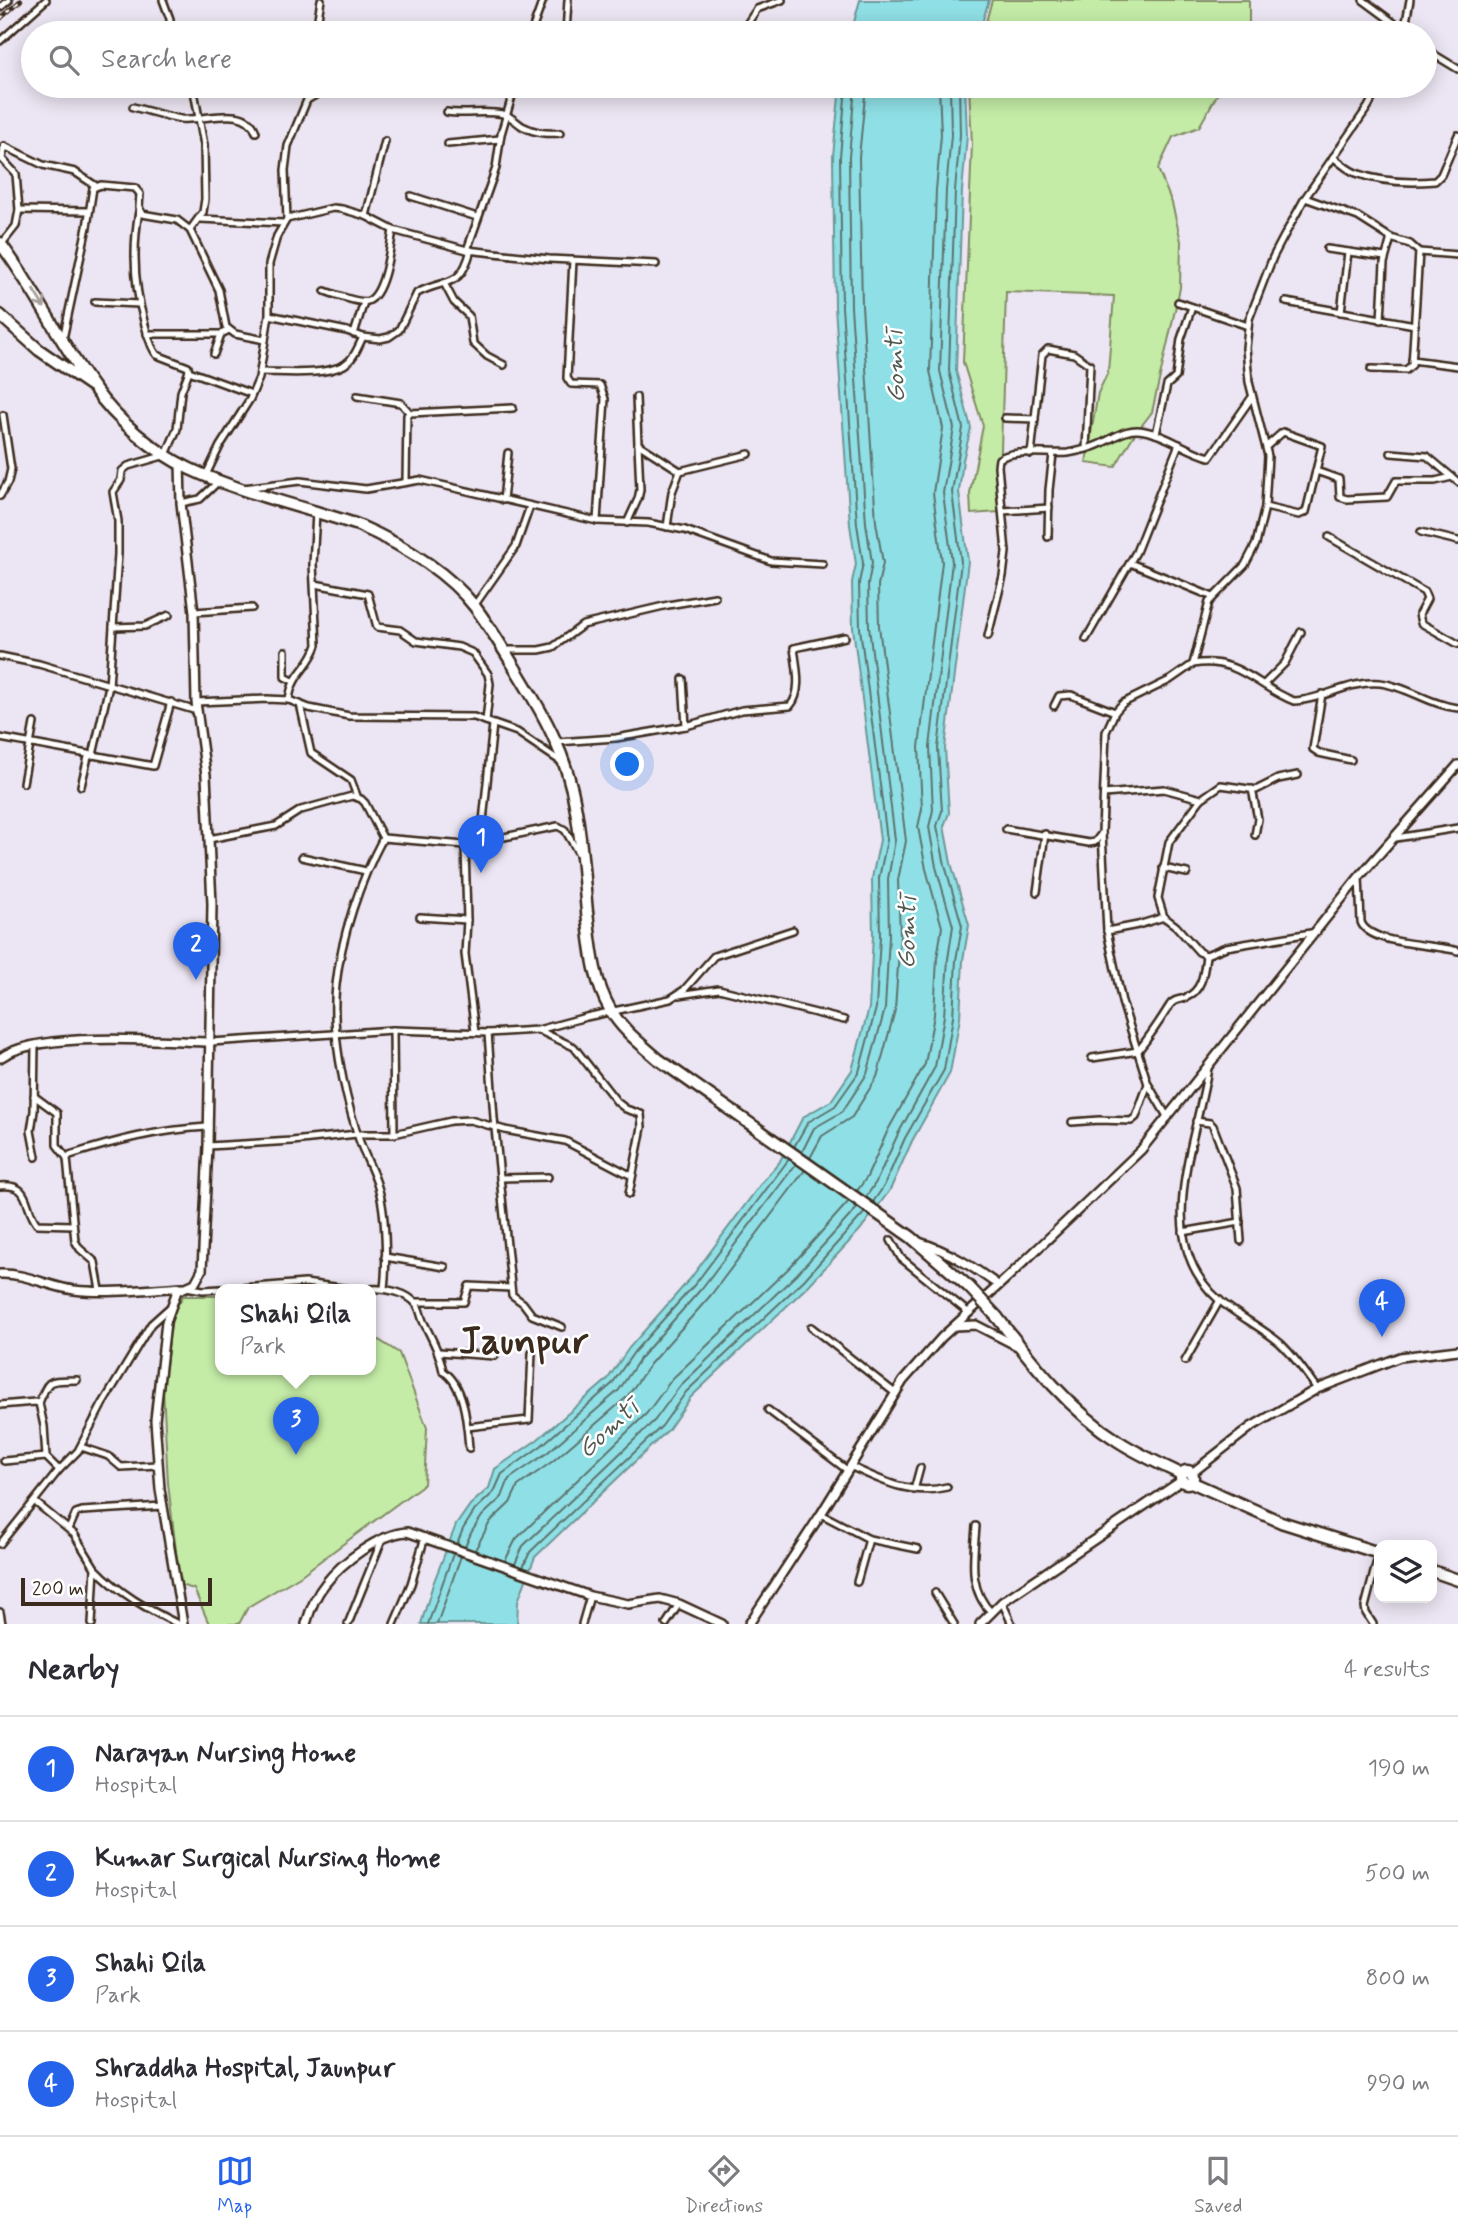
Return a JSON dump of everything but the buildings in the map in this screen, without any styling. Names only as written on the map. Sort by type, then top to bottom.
[{"type":"highway","points":[[1,244],[35,292],[93,388]]},
{"type":"highway","points":[[0,315],[39,350],[93,388],[126,423],[166,455],[220,481],[370,530],[412,553],[457,588],[474,606],[504,650],[557,742],[576,815],[591,949],[597,975],[612,1012],[637,1041],[658,1059],[915,1239],[998,1317],[1062,1394],[1118,1442],[1186,1478],[1281,1522],[1374,1551]]},
{"type":"highway","points":[[1437,1573],[1458,1580]]},
{"type":"main road","points":[[180,463],[181,503],[194,612],[196,702],[206,775],[212,904],[211,1042],[202,1270],[195,1283],[177,1291],[170,1307],[155,1420],[163,1506],[180,1624]]},
{"type":"main road","points":[[749,1624],[903,1381],[969,1312],[1141,1150],[1359,877],[1458,765]]},
{"type":"main road","points":[[0,1058],[20,1048],[75,1039],[211,1042]]},
{"type":"main road","points":[[915,1239],[939,1248],[998,1285]]},
{"type":"main road","points":[[0,1273],[31,1278],[70,1290],[183,1287]]},
{"type":"main road","points":[[955,1326],[976,1325],[1023,1350]]},
{"type":"main road","points":[[979,1624],[1002,1602],[1186,1478],[1251,1427],[1317,1388],[1400,1357],[1458,1350]]},
{"type":"main road","points":[[306,1624],[326,1582],[353,1558],[383,1537],[407,1532],[590,1596],[628,1604],[660,1600],[679,1604],[722,1624]]},
{"type":"street","points":[[0,8],[9,0]]},
{"type":"street","points":[[22,21],[46,0]]},
{"type":"street","points":[[163,0],[170,21]]},
{"type":"street","points":[[318,18],[321,0]]},
{"type":"street","points":[[535,21],[543,0]]},
{"type":"street","points":[[567,21],[568,0]]},
{"type":"street","points":[[749,21],[757,9],[782,0]]},
{"type":"street","points":[[1363,0],[1391,21]]},
{"type":"street","points":[[1407,21],[1410,0]]},
{"type":"street","points":[[0,41],[21,22]]},
{"type":"street","points":[[1437,56],[1458,69]]},
{"type":"street","points":[[190,230],[200,219],[205,200],[204,145],[196,98]]},
{"type":"street","points":[[206,475],[220,446],[252,394],[260,372],[269,315],[269,264],[285,221],[288,146],[307,100],[310,98]]},
{"type":"street","points":[[269,315],[380,339],[394,334],[417,293],[455,279],[466,270],[477,217],[496,168],[500,139],[511,98]]},
{"type":"street","points":[[1192,664],[1205,613],[1213,597],[1251,556],[1265,507],[1267,446],[1252,397],[1245,348],[1248,326],[1273,257],[1305,198],[1371,98]]},
{"type":"street","points":[[133,107],[180,119],[234,116],[248,121],[256,132]]},
{"type":"street","points":[[447,112],[467,115],[483,112],[506,114],[528,129],[543,134],[560,134]]},
{"type":"street","points":[[1333,157],[1355,173],[1367,176],[1435,181],[1441,175],[1458,135]]},
{"type":"street","points":[[448,144],[500,139]]},
{"type":"street","points":[[366,216],[385,141]]},
{"type":"street","points":[[1,244],[16,226],[19,211],[16,174],[2,159],[4,146],[43,165],[75,172],[96,186],[135,188],[140,194],[134,270],[139,304],[153,351],[188,367],[189,371],[252,394]]},
{"type":"street","points":[[63,339],[93,188],[96,186]]},
{"type":"street","points":[[411,196],[477,217]]},
{"type":"street","points":[[1305,198],[1358,217],[1391,238],[1410,244],[1419,252],[1458,255]]},
{"type":"street","points":[[200,219],[285,221],[300,214],[333,208],[366,216],[393,230],[469,250],[549,259],[656,264]]},
{"type":"street","points":[[19,211],[89,211]]},
{"type":"street","points":[[139,212],[177,220],[190,230],[219,290],[223,322],[235,334],[265,340]]},
{"type":"street","points":[[325,291],[364,302],[370,300],[382,285],[393,230]]},
{"type":"street","points":[[1381,320],[1385,257],[1391,238]]},
{"type":"street","points":[[1327,249],[1385,257]]},
{"type":"street","points":[[1341,312],[1348,252]]},
{"type":"street","points":[[1371,369],[1406,370],[1412,365],[1419,252]]},
{"type":"street","points":[[573,260],[567,378],[571,384],[600,385],[605,399],[597,521]]},
{"type":"street","points":[[444,283],[454,302],[469,316],[473,343],[487,356],[504,365]]},
{"type":"street","points":[[95,302],[139,304]]},
{"type":"street","points":[[354,334],[364,302]]},
{"type":"street","points":[[1178,302],[1248,326]]},
{"type":"street","points":[[1286,302],[1415,325]]},
{"type":"street","points":[[1156,434],[1167,385],[1176,377],[1181,340],[1192,307]]},
{"type":"street","points":[[147,334],[221,334],[229,330]]},
{"type":"street","points":[[214,354],[221,334]]},
{"type":"street","points":[[260,372],[312,371],[345,365],[354,356],[363,337]]},
{"type":"street","points":[[1031,454],[1044,351],[1048,349],[1082,357],[1090,365],[1086,449]]},
{"type":"street","points":[[1412,360],[1458,366]]},
{"type":"street","points":[[93,755],[109,686],[118,521],[113,492],[121,480],[122,471],[128,466],[166,455],[177,429],[181,392],[189,371]]},
{"type":"street","points":[[357,396],[401,403],[410,413]]},
{"type":"street","points":[[627,523],[640,490],[636,397]]},
{"type":"street","points":[[988,636],[1006,552],[999,459],[1012,453],[1053,454],[1086,449],[1122,431],[1144,430],[1203,455],[1213,456],[1252,397]]},
{"type":"street","points":[[410,413],[513,408]]},
{"type":"street","points":[[406,482],[407,415],[410,413]]},
{"type":"street","points":[[0,496],[8,482],[11,469],[3,415]]},
{"type":"street","points":[[1005,418],[1035,419]]},
{"type":"street","points":[[1265,507],[1302,515],[1306,512],[1322,446],[1283,432],[1267,446]]},
{"type":"street","points":[[638,444],[680,471],[749,454]]},
{"type":"street","points":[[1086,639],[1130,563],[1179,444]]},
{"type":"street","points":[[503,500],[508,453]]},
{"type":"street","points":[[1391,453],[1427,456],[1458,482]]},
{"type":"street","points":[[1048,537],[1053,454]]},
{"type":"street","points":[[0,467],[11,469]]},
{"type":"street","points":[[667,527],[671,492],[680,471]]},
{"type":"street","points":[[1316,471],[1339,479],[1340,498],[1347,499],[1387,496],[1396,481],[1435,481],[1452,477]]},
{"type":"street","points":[[243,488],[300,481],[366,489],[421,480],[597,521],[667,527],[771,561],[823,564]]},
{"type":"street","points":[[181,503],[200,499],[220,481]]},
{"type":"street","points":[[474,606],[516,546],[530,506]]},
{"type":"street","points":[[1003,511],[1049,508]]},
{"type":"street","points":[[289,700],[293,681],[313,658],[317,645],[313,564],[317,511]]},
{"type":"street","points":[[1421,532],[1458,541]]},
{"type":"street","points":[[1329,537],[1424,592],[1427,599],[1419,614],[1421,623],[1458,644]]},
{"type":"street","points":[[1130,563],[1213,597]]},
{"type":"street","points":[[315,584],[368,594],[377,627],[400,630],[416,641],[459,647],[473,653],[488,674],[490,684],[486,721]]},
{"type":"street","points":[[504,650],[540,650],[553,647],[583,625],[715,597]]},
{"type":"street","points":[[194,612],[252,608]]},
{"type":"street","points":[[113,627],[145,626],[169,615]]},
{"type":"street","points":[[1264,684],[1285,663],[1301,632]]},
{"type":"street","points":[[557,742],[616,738],[686,726],[742,710],[790,706],[797,690],[794,648],[845,637]]},
{"type":"street","points":[[285,651],[285,677],[293,681]]},
{"type":"street","points":[[0,656],[39,664],[197,711]]},
{"type":"street","points":[[1168,1118],[1148,1084],[1122,1002],[1107,930],[1102,833],[1106,732],[1115,712],[1123,703],[1170,680],[1192,664],[1206,662],[1235,667],[1294,701],[1362,684],[1380,683],[1437,704],[1458,708]]},
{"type":"street","points":[[683,679],[686,726]]},
{"type":"street","points":[[1322,694],[1313,749],[1319,753],[1351,760]]},
{"type":"street","points":[[1054,706],[1059,696],[1071,695],[1115,712]]},
{"type":"street","points":[[196,702],[289,700],[349,716],[372,718],[459,715],[517,732],[565,765]]},
{"type":"street","points":[[0,738],[153,766],[172,702]]},
{"type":"street","points":[[300,704],[312,753],[351,780],[357,796],[365,803],[383,838]]},
{"type":"street","points":[[23,783],[34,723]]},
{"type":"street","points":[[481,841],[493,723]]},
{"type":"street","points":[[81,786],[88,757],[93,755]]},
{"type":"street","points":[[1206,955],[1164,917],[1159,904],[1169,842],[1202,799],[1221,785],[1259,789],[1286,776],[1298,775]]},
{"type":"street","points":[[1104,794],[1164,789],[1202,799]]},
{"type":"street","points":[[1252,789],[1258,819],[1255,835]]},
{"type":"street","points":[[209,839],[276,826],[301,810],[357,796]]},
{"type":"street","points":[[383,838],[465,845],[558,826],[565,831],[582,858]]},
{"type":"street","points":[[1396,838],[1458,828]]},
{"type":"street","points":[[1006,829],[1093,843],[1102,833]]},
{"type":"street","points":[[1037,891],[1045,834]]},
{"type":"street","points":[[383,838],[366,871],[344,939],[335,988],[337,1033],[344,1086],[357,1134],[380,1194],[385,1257],[384,1288]]},
{"type":"street","points":[[465,845],[465,954],[475,1032]]},
{"type":"street","points":[[302,857],[366,871]]},
{"type":"street","points":[[1163,868],[1187,873]]},
{"type":"street","points":[[1359,877],[1361,922],[1363,929],[1369,934],[1458,951]]},
{"type":"street","points":[[420,917],[467,920]]},
{"type":"street","points":[[1107,930],[1164,917]]},
{"type":"street","points":[[679,995],[714,956],[793,930]]},
{"type":"street","points":[[1206,955],[1226,947],[1317,932]]},
{"type":"street","points":[[1092,1058],[1138,1051],[1171,1003],[1186,998],[1197,990],[1205,971],[1206,955]]},
{"type":"street","points":[[211,1042],[393,1030],[488,1033],[538,1030],[679,995],[719,989],[844,1020]]},
{"type":"street","points":[[393,1030],[394,1134]]},
{"type":"street","points":[[538,1030],[574,1047],[617,1102],[641,1115],[642,1127],[629,1194]]},
{"type":"street","points":[[488,1033],[512,1296],[523,1303],[532,1315],[562,1327]]},
{"type":"street","points":[[35,1045],[31,1121],[36,1157]]},
{"type":"street","points":[[1209,1064],[1183,1197],[1183,1232],[1199,1275],[1220,1300],[1280,1343],[1317,1388]]},
{"type":"street","points":[[1072,1122],[1099,1119],[1130,1121],[1136,1117],[1148,1084]]},
{"type":"street","points":[[34,1096],[57,1113],[58,1145],[67,1158],[77,1245],[95,1262],[100,1290]]},
{"type":"street","points":[[208,1146],[357,1134],[394,1134],[451,1121],[470,1120],[495,1128],[565,1141],[632,1176]]},
{"type":"street","points":[[1196,1121],[1210,1123],[1215,1131],[1237,1188],[1241,1241]]},
{"type":"street","points":[[67,1158],[107,1143],[150,1132],[207,1127]]},
{"type":"street","points":[[500,1178],[548,1177]]},
{"type":"street","points":[[0,1186],[12,1186],[27,1197],[31,1217],[37,1224],[73,1225]]},
{"type":"street","points":[[1183,1232],[1240,1222]]},
{"type":"street","points":[[891,1240],[901,1258],[969,1312]]},
{"type":"street","points":[[385,1257],[445,1267]]},
{"type":"street","points":[[292,1284],[312,1284]]},
{"type":"street","points":[[376,1289],[384,1288],[415,1302],[464,1301],[469,1286],[511,1288]]},
{"type":"street","points":[[183,1287],[215,1289]]},
{"type":"street","points":[[1185,1361],[1220,1300]]},
{"type":"street","points":[[415,1302],[439,1352],[443,1371],[454,1380],[467,1427],[469,1448]]},
{"type":"street","points":[[0,1545],[59,1470],[81,1447],[102,1405],[151,1324],[170,1307]]},
{"type":"street","points":[[811,1327],[895,1393]]},
{"type":"street","points":[[439,1352],[495,1356]]},
{"type":"street","points":[[467,1427],[529,1420],[532,1353]]},
{"type":"street","points":[[59,1470],[46,1457],[39,1403],[46,1385],[51,1381],[76,1380]]},
{"type":"street","points":[[0,1405],[39,1403]]},
{"type":"street","points":[[768,1410],[848,1468],[914,1490],[927,1491],[947,1487]]},
{"type":"street","points":[[81,1447],[108,1455],[121,1466],[158,1465]]},
{"type":"street","points":[[4,1461],[46,1457]]},
{"type":"street","points":[[914,1490],[920,1468]]},
{"type":"street","points":[[35,1502],[69,1529],[95,1568],[123,1594],[152,1612],[180,1624]]},
{"type":"street","points":[[69,1529],[76,1513],[82,1511],[163,1506]]},
{"type":"street","points":[[821,1514],[869,1539],[918,1549]]},
{"type":"street","points":[[976,1526],[975,1586],[984,1605],[992,1613]]},
{"type":"street","points":[[348,1624],[383,1537]]},
{"type":"street","points":[[394,1624],[411,1584],[425,1537]]},
{"type":"street","points":[[857,1582],[869,1539]]},
{"type":"street","points":[[92,1624],[95,1568]]},
{"type":"street","points":[[1373,1624],[1365,1608],[1374,1573]]},
{"type":"street","points":[[935,1593],[954,1624]]},
{"type":"street","points":[[582,1624],[590,1596]]},
{"type":"street","points":[[1002,1602],[1012,1624]]},
{"type":"street","points":[[666,1624],[679,1604]]},
{"type":"street","points":[[0,1612],[2,1624]]},
{"type":"green space","points":[[992,0],[1249,0],[1249,21],[986,21]]},
{"type":"green space","points":[[970,98],[1215,98],[1199,127],[1173,137],[1158,169],[1172,203],[1181,241],[1180,288],[1152,412],[1115,467],[1086,463],[1098,393],[1108,372],[1114,296],[1006,292],[999,512],[971,514],[970,493],[983,426],[963,362],[972,144]]},
{"type":"green space","points":[[183,1296],[215,1296],[215,1375],[376,1375],[376,1338],[399,1353],[427,1428],[424,1484],[300,1576],[248,1607],[239,1624],[209,1624],[194,1589],[180,1585],[168,1483],[163,1389],[172,1315]]},
{"type":"water","points":[[860,0],[989,0],[983,21],[854,21]]},
{"type":"water","name":"Gomtī","points":[[839,98],[965,98],[967,135],[962,191],[956,371],[971,428],[959,492],[968,561],[945,748],[949,813],[944,826],[951,863],[969,925],[963,960],[960,1018],[950,1073],[912,1141],[890,1190],[860,1230],[809,1285],[691,1397],[668,1430],[535,1557],[518,1601],[517,1624],[421,1624],[456,1525],[470,1505],[489,1488],[495,1469],[537,1440],[607,1380],[629,1348],[690,1279],[779,1163],[803,1117],[831,1101],[852,1070],[869,1008],[873,936],[872,878],[880,840],[853,628],[852,582],[856,564],[850,525],[835,307],[833,156]]},
{"type":"railway","points":[[0,19],[21,0]]},
{"type":"place","name":"Narayan Nursing Home","points":[[481,873]]},
{"type":"place","name":"Kumar Surgical Nursing Home","points":[[196,980]]},
{"type":"place","name":"Shraddha Hospital, Jaunpur","points":[[1382,1337]]},
{"type":"place","name":"Shahi Qila","points":[[296,1455]]},
{"type":"district","name":"Jaunpur","points":[[524,1342]]}]
